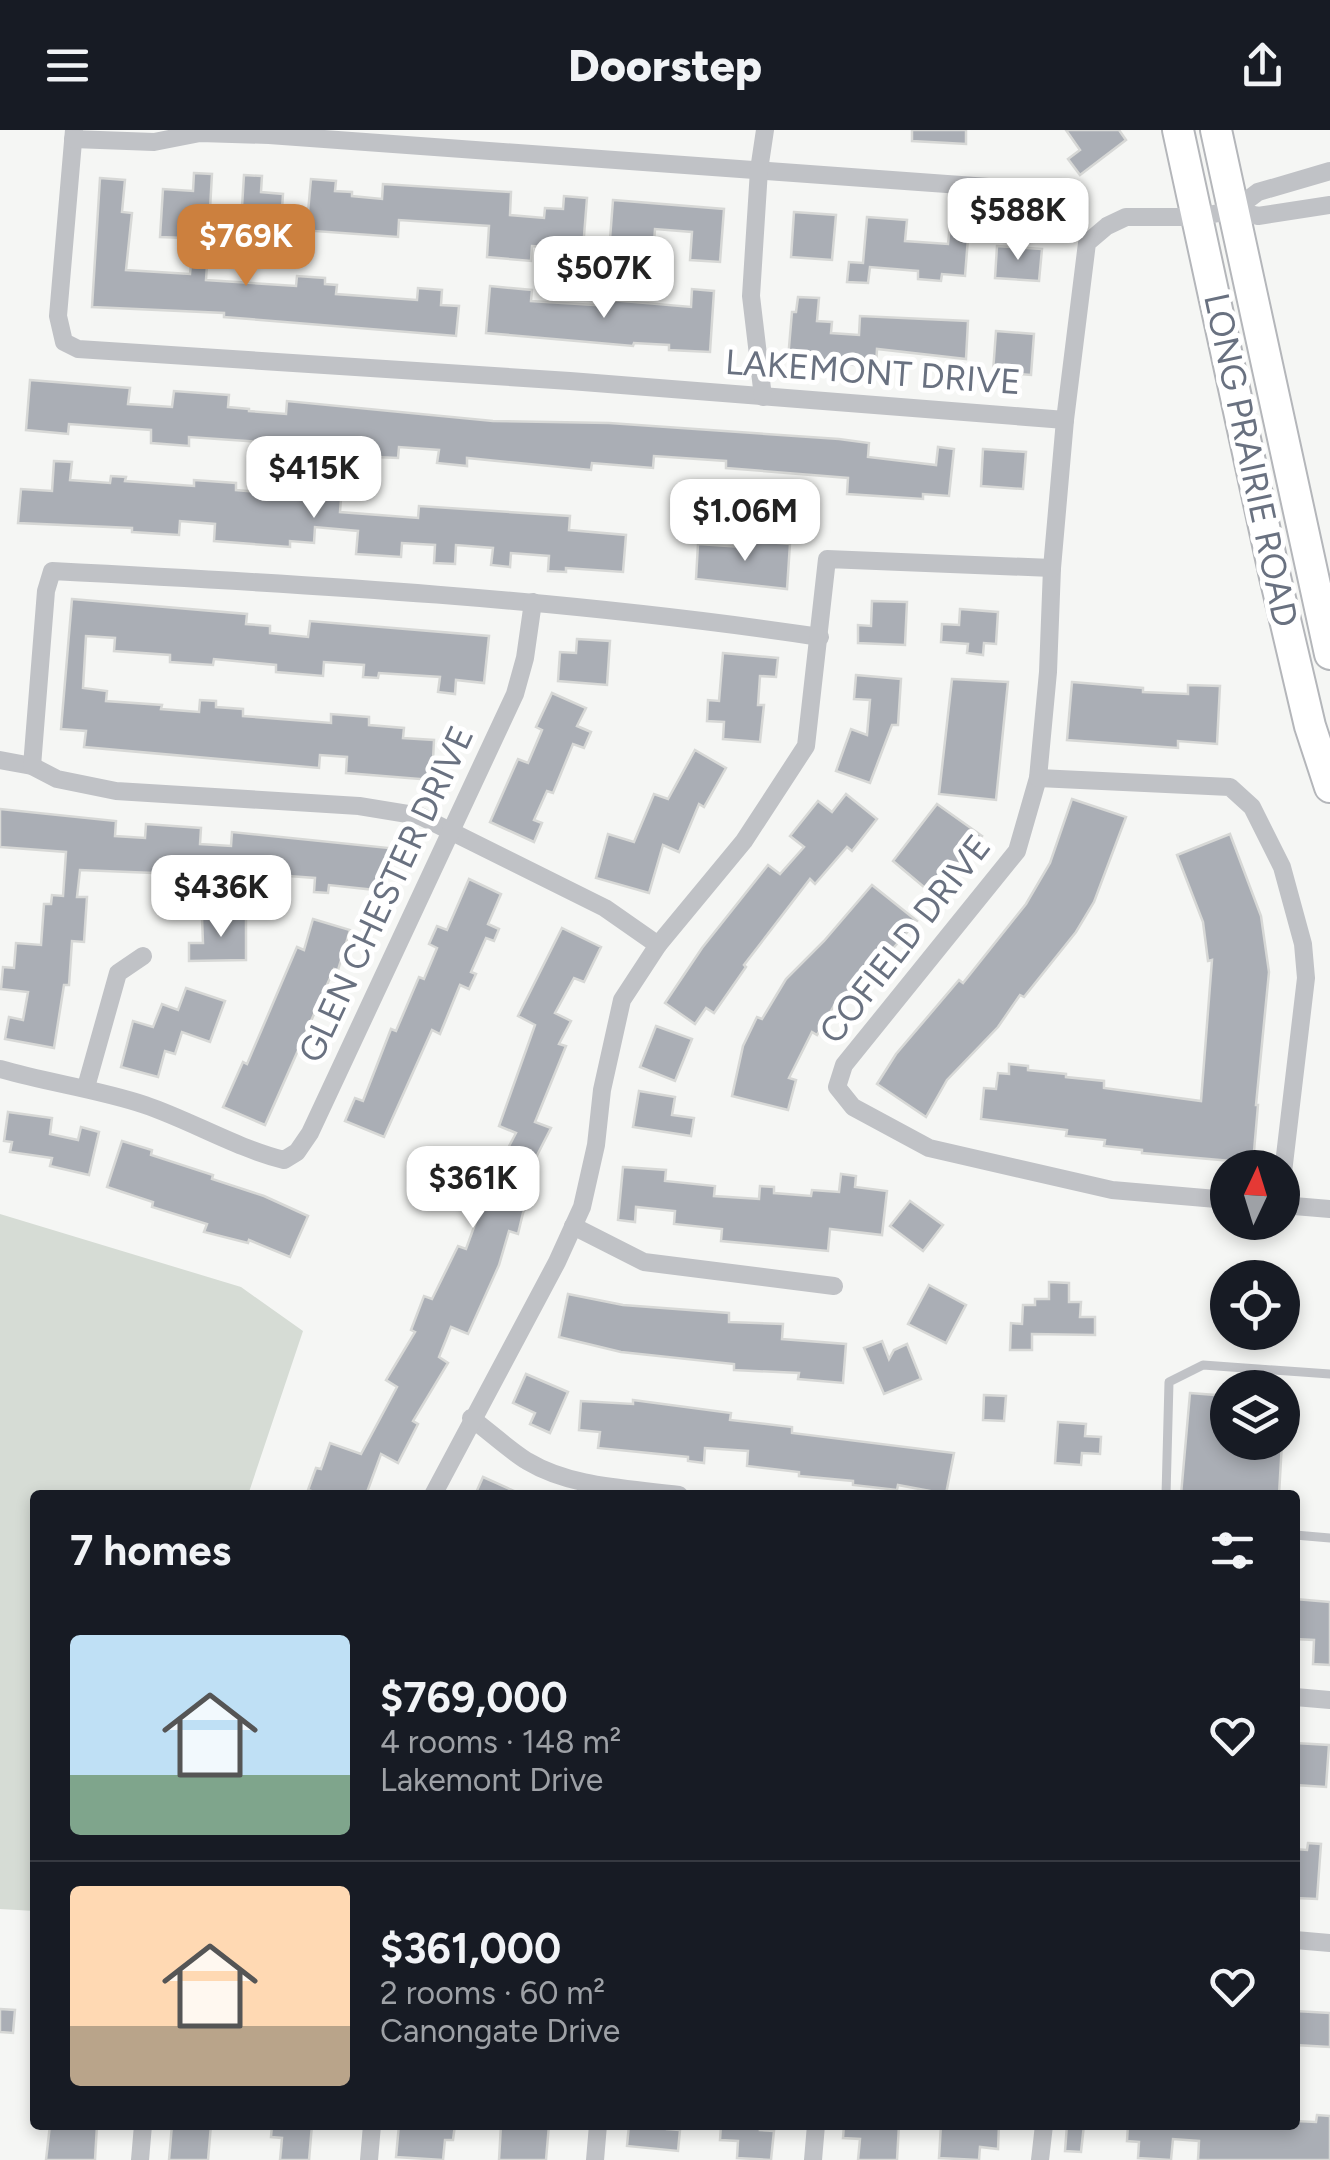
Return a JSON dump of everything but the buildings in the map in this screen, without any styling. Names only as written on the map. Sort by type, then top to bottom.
[{"type":"main road","name":"LONG PRAIRIE ROAD","points":[[1178,130],[1279,596],[1310,726],[1330,788]]},
{"type":"main road","name":"LONG PRAIRIE ROAD","points":[[1216,130],[1330,654]]},
{"type":"street","points":[[763,397],[751,296],[758,170],[765,130]]},
{"type":"street","points":[[74,134],[154,142],[200,133],[270,135],[1016,189]]},
{"type":"street","name":"LAKEMONT DRIVE","points":[[74,134],[58,316],[64,342],[78,349],[570,381],[1065,420]]},
{"type":"street","points":[[1234,210],[1258,192],[1330,171]]},
{"type":"street","points":[[1234,210],[1258,216],[1330,205]]},
{"type":"street","name":"COFIELD DRIVE","points":[[1210,1198],[1112,1190],[929,1148],[852,1106],[837,1087],[844,1064],[1017,851],[1038,778],[1065,420],[1087,243],[1107,226],[1126,217],[1198,217],[1234,210]]},
{"type":"street","points":[[436,1490],[557,1262],[582,1207],[617,1014],[658,945],[744,841],[806,746],[827,559],[1052,568]]},
{"type":"street","points":[[32,766],[46,591],[52,571],[533,602],[666,614],[820,637]]},
{"type":"street","name":"GLEN CHESTER DRIVE","points":[[86,1087],[179,1116],[284,1160],[297,1152],[310,1133],[515,694],[533,602]]},
{"type":"street","points":[[0,760],[32,766],[57,779],[116,792],[359,806],[420,816],[605,908],[658,945]]},
{"type":"street","points":[[1038,778],[1230,787],[1252,807],[1282,867],[1302,944],[1306,978],[1286,1150]]},
{"type":"street","points":[[0,1069],[86,1087],[118,973],[143,956]]},
{"type":"street","points":[[1300,1206],[1330,1209]]},
{"type":"street","points":[[573,1226],[644,1262],[834,1286]]},
{"type":"street","points":[[472,1418],[526,1460],[547,1471],[595,1486],[632,1490]]},
{"type":"street","points":[[1300,1697],[1330,1700]]},
{"type":"street","points":[[1300,1940],[1330,1943]]},
{"type":"street","points":[[140,2160],[143,2130]]},
{"type":"street","points":[[369,2160],[372,2130]]},
{"type":"street","points":[[595,2160],[598,2130]]},
{"type":"street","points":[[813,2160],[816,2130]]},
{"type":"street","points":[[1040,2160],[1043,2130]]},
{"type":"lane","points":[[1166,1490],[1169,1382],[1203,1365],[1330,1374]]},
{"type":"lane","points":[[1300,1535],[1330,1538]]},
{"type":"shaded area","points":[[0,1214],[241,1287],[303,1331],[250,1490],[30,1490],[30,1911],[0,1909]]}]
